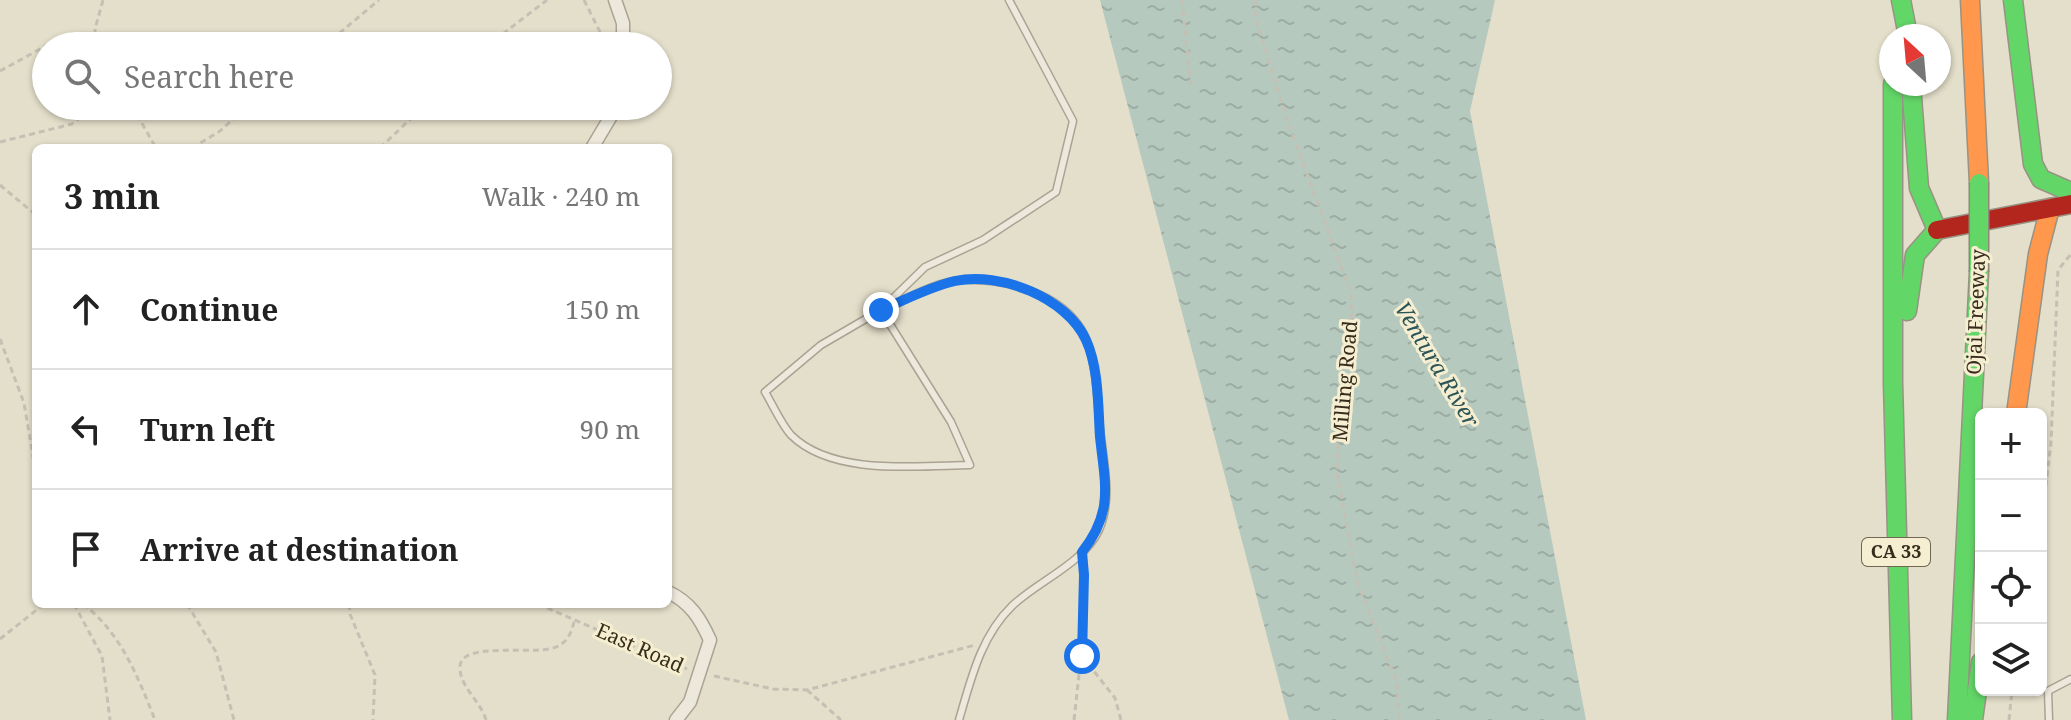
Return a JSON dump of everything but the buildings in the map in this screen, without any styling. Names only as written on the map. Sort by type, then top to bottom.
[{"type":"main road","points":[[1893,0],[1893,24]]},
{"type":"main road","points":[[1901,0],[1906,24]]},
{"type":"main road","name":"Ojai Freeway","points":[[1957,720],[1979,272],[1979,183],[1970,0]]},
{"type":"main road","points":[[2013,0],[2033,164],[2041,179],[2071,192]]},
{"type":"main road","name":"CA 33","points":[[1893,96],[1893,383],[1902,720]]},
{"type":"main road","points":[[1912,96],[1919,188],[1937,230]]},
{"type":"main road","points":[[1893,383],[1906,349],[1911,266],[1919,246],[1937,230],[2071,204]]},
{"type":"main road","points":[[2017,408],[2038,254],[2050,208]]},
{"type":"main road","points":[[1973,720],[1976,696]]},
{"type":"street","points":[[615,0],[623,32]]},
{"type":"street","points":[[594,144],[609,120]]},
{"type":"street","points":[[672,594],[684,599],[702,621],[710,640],[690,702],[676,720]]},
{"type":"lane","points":[[881,310],[925,267],[983,240],[1056,192],[1073,121],[1009,0]]},
{"type":"lane","points":[[881,310],[951,422],[970,465],[901,466],[836,461],[791,435],[765,392],[821,345],[881,310],[959,280],[1022,288],[1058,303],[1076,321],[1088,343],[1107,492],[1098,532],[1082,552],[1013,605],[986,642],[971,677],[959,720]]},
{"type":"lane","points":[[2049,720],[2048,691],[2071,679]]},
{"type":"path","points":[[95,32],[103,0]]},
{"type":"path","points":[[341,32],[379,0]]},
{"type":"path","points":[[505,32],[547,0]]},
{"type":"path","points":[[584,0],[600,32]]},
{"type":"path","points":[[1182,0],[1191,87]]},
{"type":"path","name":"Milling Road","points":[[1256,0],[1256,19],[1286,117],[1351,293],[1352,327],[1339,403],[1337,474],[1358,584],[1397,682],[1399,720]]},
{"type":"path","points":[[0,71],[32,53]]},
{"type":"path","points":[[0,142],[72,124],[77,120]]},
{"type":"path","points":[[140,120],[154,144]]},
{"type":"path","points":[[199,144],[232,120]]},
{"type":"path","points":[[384,144],[409,120]]},
{"type":"path","points":[[0,185],[32,212]]},
{"type":"path","points":[[2047,480],[2051,443],[2058,270],[2071,254]]},
{"type":"path","points":[[0,339],[24,403],[32,450]]},
{"type":"path","points":[[1074,720],[1082,656],[1082,552]]},
{"type":"path","points":[[0,639],[39,608]]},
{"type":"path","points":[[76,608],[102,656],[110,720]]},
{"type":"path","points":[[87,608],[113,634],[128,657],[155,720]]},
{"type":"path","points":[[189,608],[216,652],[234,720]]},
{"type":"path","points":[[349,608],[375,675],[373,720]]},
{"type":"path","name":"East Road","points":[[548,608],[698,673],[741,679],[773,689],[807,690]]},
{"type":"path","points":[[486,720],[460,674],[460,662],[464,656],[484,651],[549,650],[570,635],[575,619]]},
{"type":"path","points":[[807,690],[922,656],[986,642]]},
{"type":"path","points":[[1082,656],[1115,698],[1121,720]]},
{"type":"path","points":[[807,690],[841,720]]},
{"type":"path","points":[[2009,720],[2011,696]]},
{"type":"water","name":"Ventura River","points":[[1100,0],[1495,0],[1470,111],[1586,720],[1289,720]]},
{"type":"traffic: fast","points":[[1901,0],[1906,24]]},
{"type":"traffic: fast","points":[[2013,0],[2033,164],[2041,179],[2071,192]]},
{"type":"traffic: fast","points":[[1893,96],[1893,383],[1902,720]]},
{"type":"traffic: fast","points":[[1907,311],[1915,255],[1937,230],[1919,188],[1912,96]]},
{"type":"traffic: fast","points":[[1979,183],[1979,272]]},
{"type":"traffic: fast","points":[[1957,720],[1979,272]]},
{"type":"traffic: fast","points":[[1973,720],[1976,696]]},
{"type":"traffic: slow","points":[[1970,0],[1979,183]]},
{"type":"traffic: slow","points":[[2017,408],[2038,254],[2050,208]]},
{"type":"traffic: jam","points":[[1937,230],[2071,204]]},
{"type":"route","points":[[881,310],[959,280],[1022,288],[1058,303],[1076,321],[1088,343],[1107,492],[1098,532],[1082,552],[1082,656]]}]
